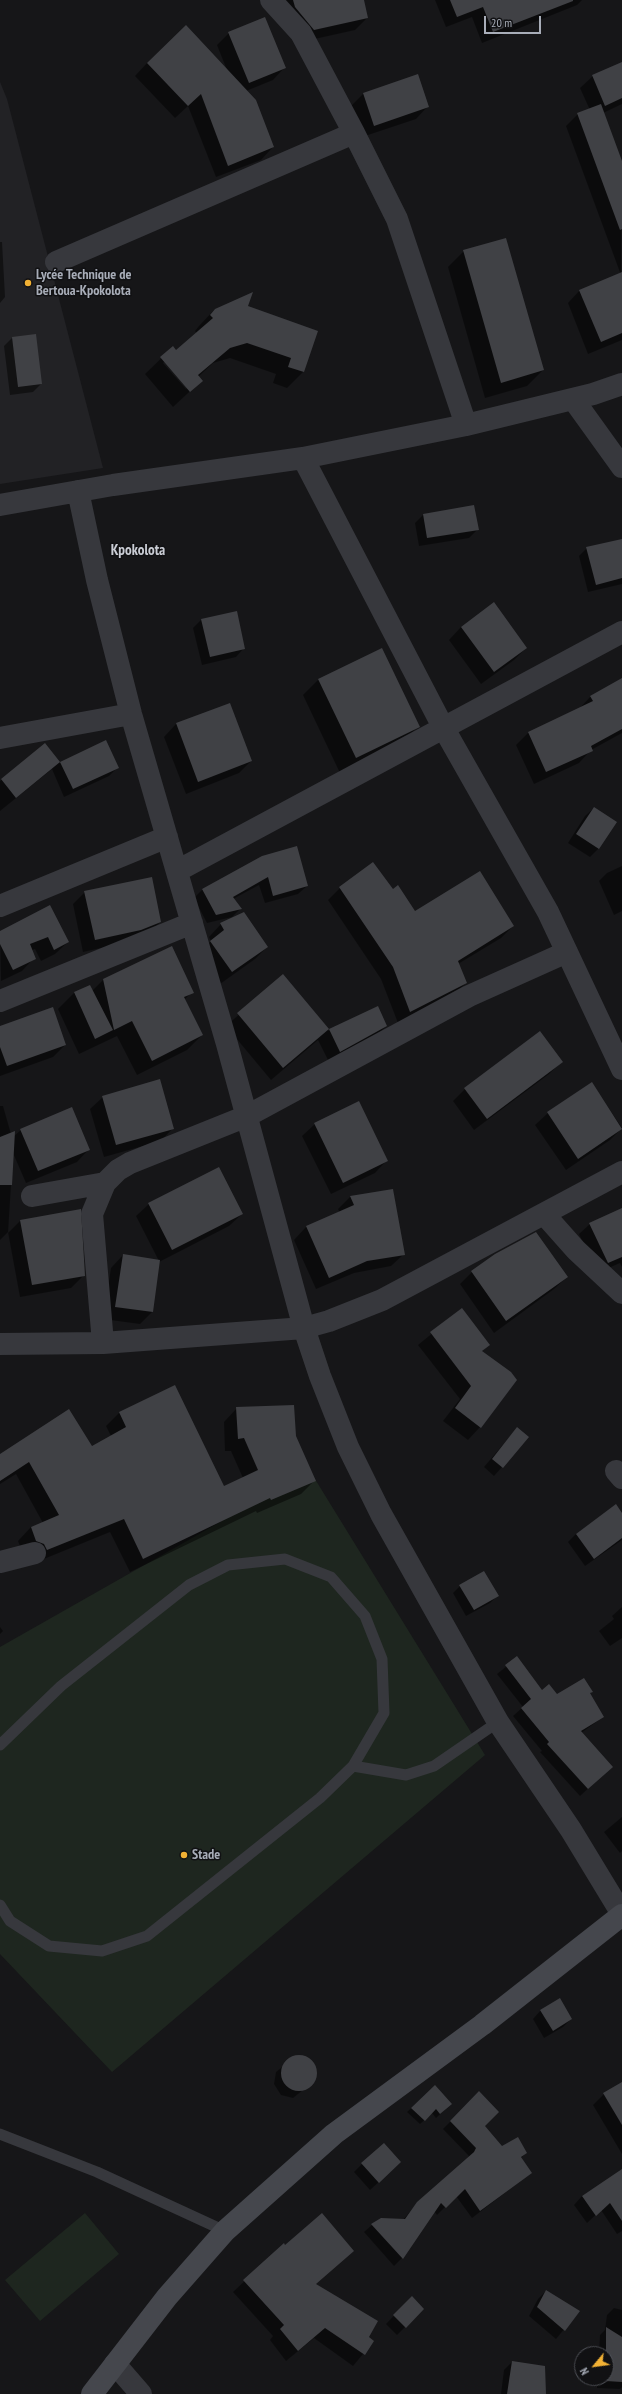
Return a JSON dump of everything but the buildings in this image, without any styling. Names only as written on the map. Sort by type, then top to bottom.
[{"type":"main road","points":[[92,2394],[168,2297],[225,2231],[334,2134],[482,2025],[622,1915]]},
{"type":"street","points":[[271,0],[300,33],[354,133],[396,219],[466,425]]},
{"type":"street","points":[[56,262],[354,133]]},
{"type":"street","points":[[0,505],[78,491],[304,458],[466,425],[573,399],[622,384]]},
{"type":"street","points":[[573,399],[622,467]]},
{"type":"street","points":[[304,458],[443,727],[548,912],[622,1069]]},
{"type":"street","points":[[78,491],[97,580],[131,714],[247,1116],[304,1328],[320,1376],[351,1454],[381,1514],[498,1722],[571,1830],[622,1915]]},
{"type":"street","points":[[177,871],[622,632]]},
{"type":"street","points":[[0,738],[131,714]]},
{"type":"street","points":[[0,906],[167,837]]},
{"type":"street","points":[[0,1001],[192,923]]},
{"type":"street","points":[[32,1196],[104,1182],[130,1163],[247,1116],[469,996],[567,952]]},
{"type":"street","points":[[0,1344],[103,1343],[304,1328],[329,1321],[382,1300],[622,1172]]},
{"type":"street","points":[[103,1343],[92,1214],[104,1182]]},
{"type":"street","points":[[544,1214],[576,1250],[622,1292]]},
{"type":"street","points":[[0,1562],[34,1553]]},
{"type":"street","points":[[115,2364],[141,2394]]},
{"type":"lane","points":[[0,1745],[61,1686],[189,1585],[228,1565],[285,1560],[331,1577],[365,1616],[382,1659],[384,1713],[353,1766],[320,1798],[147,1936],[102,1951],[49,1946],[10,1921],[0,1905]]},
{"type":"lane","points":[[353,1766],[406,1775],[434,1766],[498,1722]]},
{"type":"lane","points":[[0,2134],[97,2172],[225,2231]]},
{"type":"shaded area","name":"Lycée Technique de Bertoua-Kpokolota","points":[[0,82],[7,99],[103,468],[0,484]]},
{"type":"shaded area","name":"Stade","points":[[310,1471],[485,1755],[112,2072],[0,1954],[0,1647]]},
{"type":"shaded area","points":[[85,2213],[119,2254],[40,2321],[5,2280]]},
{"type":"place","name":"Lycée Technique de Bertoua-Kpokolota","points":[[28,283]]},
{"type":"place","name":"Stade","points":[[184,1855]]},
{"type":"district","name":"Kpokolota","points":[[138,551]]}]
